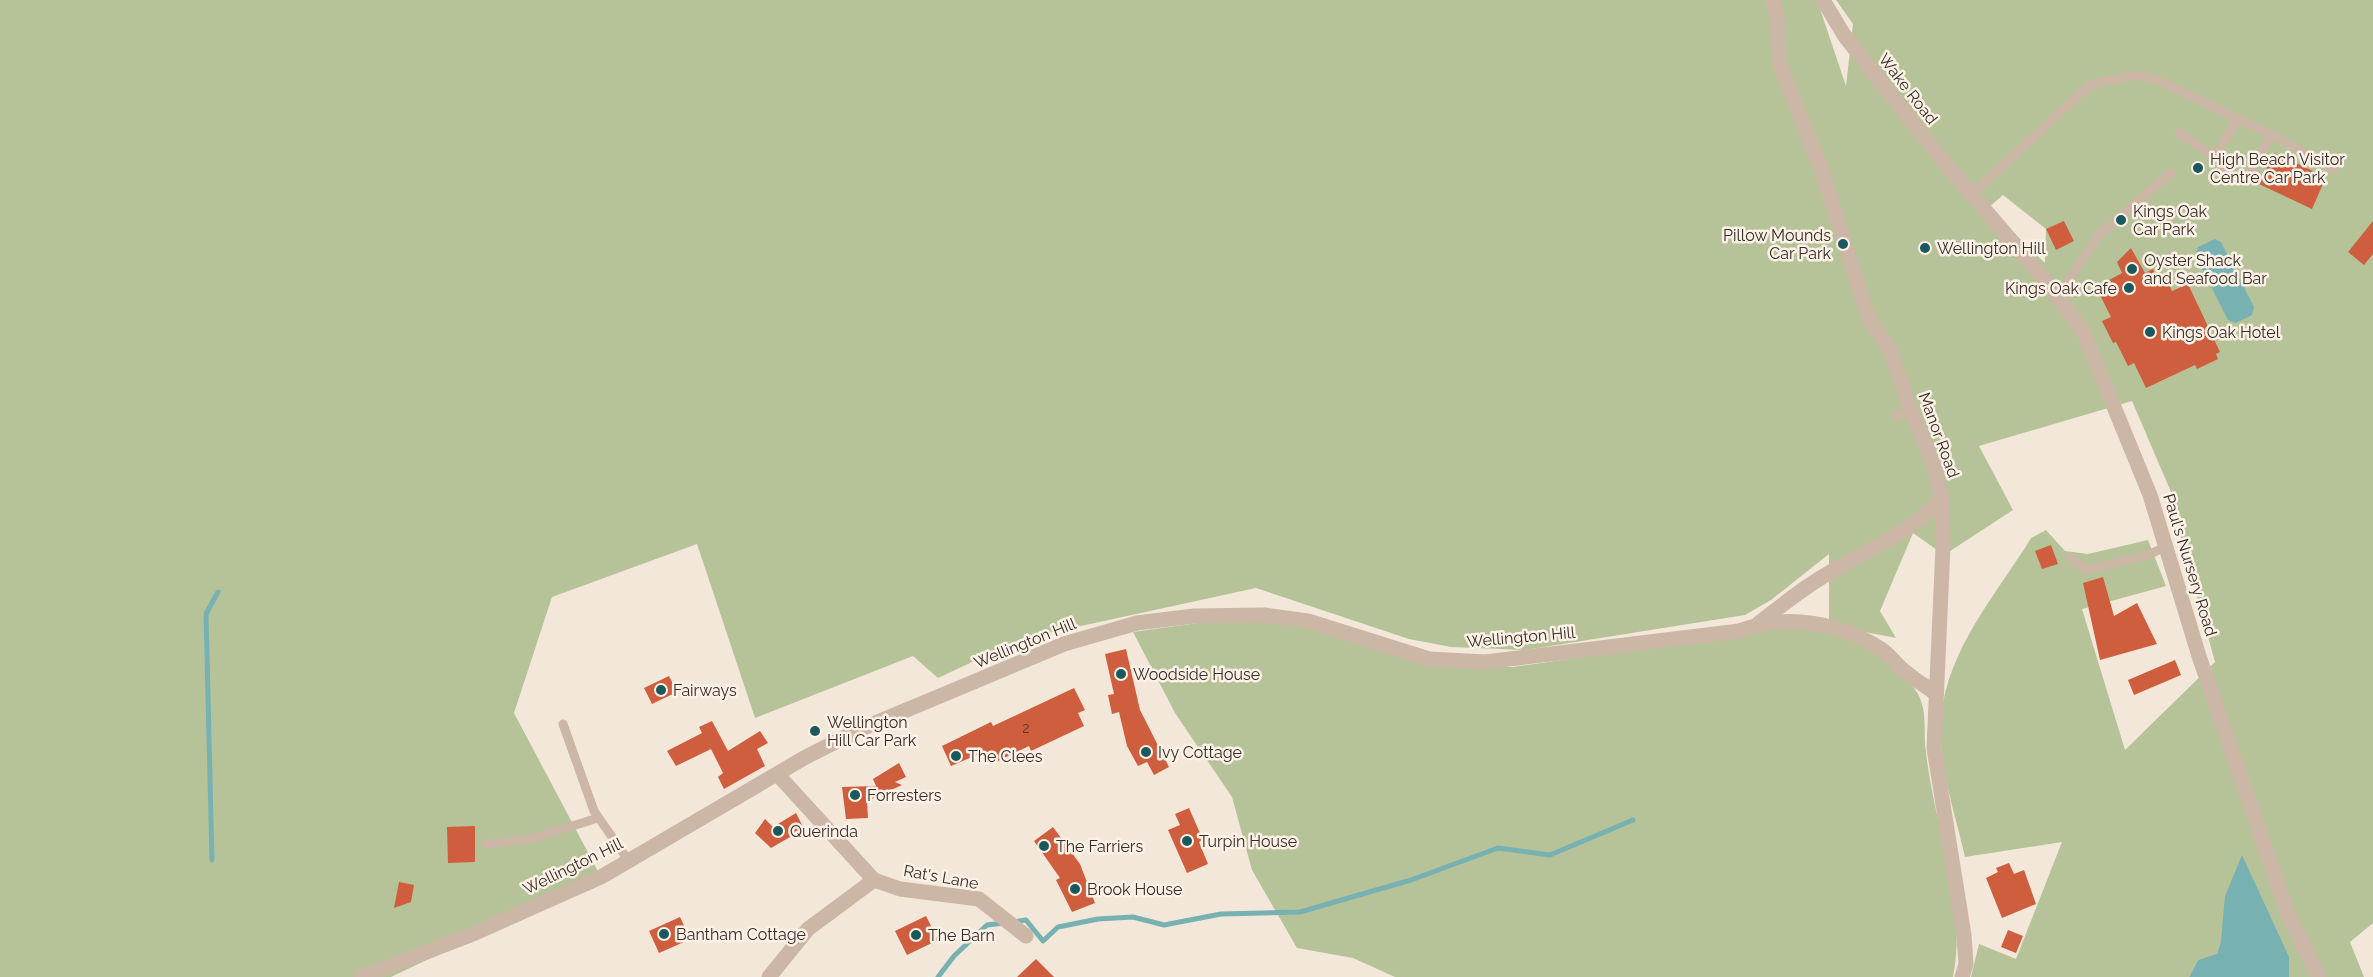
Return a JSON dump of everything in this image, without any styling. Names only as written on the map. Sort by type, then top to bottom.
[{"type":"street","name":"Manor Road","points":[[1773,0],[1778,15],[1778,54],[1781,68],[1821,168],[1869,319],[1883,336],[1890,350],[1911,411],[1932,459],[1942,498],[1943,547],[1934,748],[1964,935],[1966,964],[1962,977]]},
{"type":"street","name":"Wake Road","points":[[1823,0],[1851,44],[1942,160],[1973,194]]},
{"type":"street","name":"Paul's Nursery Road","points":[[1973,194],[2058,296],[2083,331],[2107,384],[2167,546],[2199,656],[2254,820],[2288,914],[2319,977]]},
{"type":"street","name":"Wellington Hill","points":[[361,977],[473,934],[601,877],[695,819],[778,775],[804,758],[920,703],[1064,644],[1137,623],[1194,615],[1264,615],[1308,621],[1429,659],[1485,662],[1739,631],[1759,623],[1819,578],[1900,534],[1922,518],[1942,498]]},
{"type":"street","name":"Wellington Hill","points":[[1759,623],[1808,621],[1859,637],[1883,650],[1902,669],[1935,693]]},
{"type":"street","points":[[769,977],[808,929],[873,880],[778,775]]},
{"type":"street","name":"Rat's Lane","points":[[873,880],[900,889],[979,899],[1026,936]]},
{"type":"lane","points":[[1973,194],[2091,84],[2138,75],[2162,82],[2271,135],[2334,170]]},
{"type":"lane","points":[[2215,157],[2237,119]]},
{"type":"lane","points":[[2178,132],[2215,157],[2225,172],[2238,180],[2247,178],[2271,135]]},
{"type":"lane","points":[[2058,296],[2099,235],[2171,173]]},
{"type":"lane","points":[[1895,416],[1911,411]]},
{"type":"lane","points":[[2070,558],[2087,570],[2148,555],[2167,546]]},
{"type":"lane","points":[[563,724],[598,818],[628,861]]},
{"type":"lane","points":[[486,844],[530,839],[598,818]]},
{"type":"green space","points":[[0,0],[1817,0],[1846,86],[1853,24],[1836,0],[2373,0],[2373,923],[2350,942],[2364,977],[2289,977],[2289,957],[2221,941],[2217,955],[2198,960],[2189,977],[1971,977],[1979,944],[2016,959],[2062,842],[1965,857],[1944,769],[1940,734],[1945,692],[1963,645],[2031,538],[2046,530],[2065,551],[2088,554],[2148,540],[2166,586],[2082,609],[2125,750],[2215,662],[2181,538],[2171,492],[2132,401],[1979,446],[2013,510],[1944,555],[1913,533],[1880,611],[1896,638],[1829,625],[1829,554],[1771,600],[1745,615],[1525,650],[1451,647],[1409,639],[1256,588],[1021,639],[938,678],[913,656],[755,718],[697,544],[552,597],[514,713],[601,877],[391,977],[0,977]],"holes":[[[2003,195],[2046,229],[2045,263],[1988,208]]]},
{"type":"green space","points":[[1267,619],[1308,627],[1450,666],[1513,667],[1782,628],[1823,627],[1862,643],[1901,674],[1911,684],[1921,701],[1930,780],[1953,892],[1956,949],[1953,977],[1395,977],[1353,958],[1297,948],[1252,870],[1232,797],[1175,713],[1133,632],[1212,621]]},
{"type":"water","points":[[2215,239],[2221,242],[2254,307],[2252,315],[2236,323],[2228,320],[2195,255],[2198,247]]},
{"type":"water","points":[[2242,855],[2289,957],[2289,977],[2189,977],[2198,960],[2217,954],[2221,941],[2225,896]]},
{"type":"building","points":[[2274,153],[2326,177],[2312,209],[2259,184]]},
{"type":"building","points":[[2064,221],[2074,241],[2056,250],[2046,229]]},
{"type":"building","points":[[2373,221],[2373,254],[2364,265],[2348,252]]},
{"type":"building","name":"Kings Oak Hotel","points":[[2131,248],[2145,273],[2153,269],[2158,280],[2165,276],[2172,291],[2188,284],[2220,352],[2216,354],[2218,359],[2197,369],[2195,365],[2146,388],[2134,363],[2128,366],[2102,321],[2111,317],[2096,287],[2122,273],[2117,262]]},
{"type":"building","points":[[2051,545],[2058,564],[2042,569],[2035,551]]},
{"type":"building","points":[[2103,577],[2114,616],[2137,603],[2157,644],[2100,660],[2083,583]]},
{"type":"building","points":[[1126,649],[1140,710],[1169,767],[1154,775],[1147,762],[1138,766],[1127,746],[1119,712],[1112,714],[1108,695],[1114,694],[1105,654]]},
{"type":"building","points":[[2175,660],[2181,675],[2134,695],[2128,680]]},
{"type":"building","name":"Fairways","points":[[669,676],[677,692],[652,704],[644,688]]},
{"type":"building","points":[[1074,688],[1085,710],[1078,713],[1084,726],[1031,751],[1029,746],[992,764],[986,751],[951,766],[942,746],[991,722],[993,726]]},
{"type":"building","points":[[712,721],[728,751],[760,731],[768,743],[757,749],[765,766],[724,789],[718,777],[723,773],[711,749],[676,766],[667,751],[702,733],[699,727]]},
{"type":"building","points":[[899,763],[906,777],[895,782],[902,785],[867,801],[868,818],[846,819],[842,787],[876,786],[873,779]]},
{"type":"building","name":"Turpin House","points":[[1189,808],[1203,840],[1199,842],[1208,864],[1187,873],[1168,830],[1180,825],[1175,814]]},
{"type":"building","name":"Querinda","points":[[796,813],[804,829],[771,848],[755,833],[765,819],[773,827]]},
{"type":"building","points":[[475,826],[475,862],[448,863],[447,827]]},
{"type":"building","points":[[1053,827],[1080,864],[1095,903],[1072,912],[1056,880],[1060,878],[1034,841]]},
{"type":"building","points":[[2009,863],[2014,874],[2024,870],[2036,904],[2002,918],[1986,878],[1998,872],[1996,868]]},
{"type":"building","points":[[399,882],[414,885],[411,902],[394,908]]},
{"type":"building","name":"The Barn","points":[[926,916],[938,940],[907,955],[895,931]]},
{"type":"building","name":"Bantham Cottage","points":[[680,917],[687,932],[681,935],[684,942],[659,953],[649,931]]},
{"type":"building","points":[[2008,930],[2023,936],[2016,953],[2001,947]]},
{"type":"building","points":[[1036,959],[1054,977],[1017,977]]},
{"type":"waterway","points":[[212,860],[206,614],[218,592]]},
{"type":"waterway","points":[[1013,922],[1026,920],[1043,941],[1058,927],[1098,919],[1133,917],[1164,925],[1221,914],[1300,912],[1411,880],[1498,848],[1550,855],[1633,820]]},
{"type":"waterway","points":[[938,977],[954,956],[987,925],[1004,923]]},
{"type":"place","name":"High Beach Visitor Centre Car Park","points":[[2198,168]]},
{"type":"place","name":"Kings Oak Car Park","points":[[2121,220]]},
{"type":"place","name":"Pillow Mounds Car Park","points":[[1843,244]]},
{"type":"place","name":"Wellington Hill","points":[[1925,248]]},
{"type":"place","name":"Oyster Shack and Seafood Bar","points":[[2132,269]]},
{"type":"place","name":"Kings Oak Cafe","points":[[2129,288]]},
{"type":"place","name":"Kings Oak Hotel","points":[[2150,332]]},
{"type":"place","name":"Woodside House","points":[[1121,674]]},
{"type":"place","name":"Fairways","points":[[661,690]]},
{"type":"place","name":"Wellington Hill Car Park","points":[[815,731]]},
{"type":"place","name":"Ivy Cottage","points":[[1146,752]]},
{"type":"place","name":"The Clees","points":[[956,756]]},
{"type":"place","name":"Forresters","points":[[855,795]]},
{"type":"place","name":"Querinda","points":[[778,831]]},
{"type":"place","name":"Turpin House","points":[[1187,841]]},
{"type":"place","name":"The Farriers","points":[[1044,846]]},
{"type":"place","name":"Brook House","points":[[1075,889]]},
{"type":"place","name":"Bantham Cottage","points":[[664,934]]},
{"type":"place","name":"The Barn","points":[[916,935]]}]
